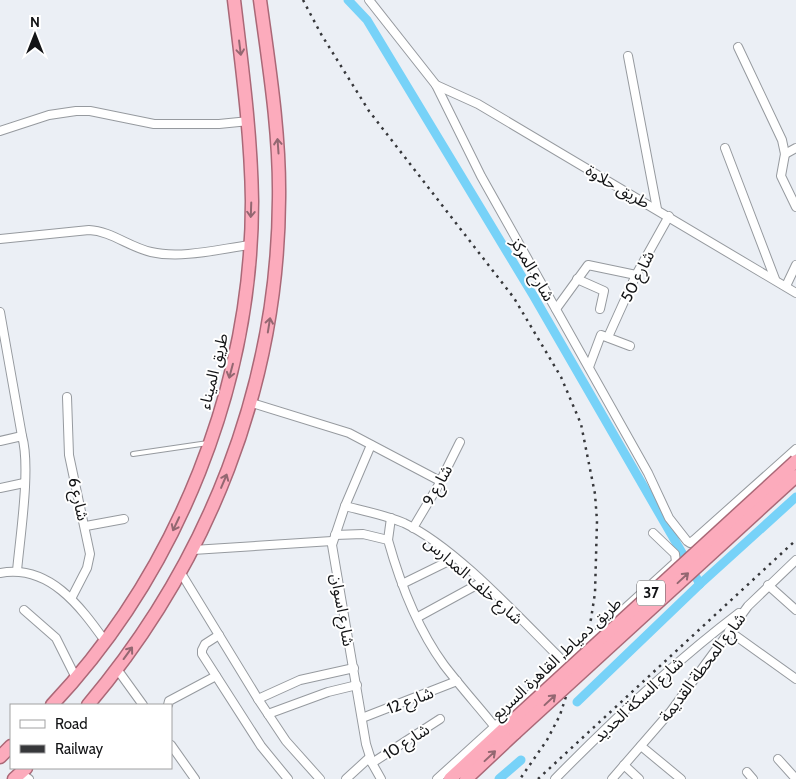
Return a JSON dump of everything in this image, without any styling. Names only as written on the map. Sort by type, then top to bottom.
[{"type":"highway","name":"طريق الميناء","points":[[53,704],[105,641],[143,584],[170,537],[210,443],[234,359],[242,322],[250,245],[252,202],[249,121],[234,0]]},
{"type":"highway","points":[[89,704],[152,621],[181,573],[228,472],[252,403],[272,306],[279,206],[275,114],[260,0]]},
{"type":"highway","name":"طريق دمياط, القاهرة السريع","points":[[450,779],[796,461]]},
{"type":"highway","name":"طريق دمياط, القاهرة السريع","points":[[466,779],[505,729],[796,476]]},
{"type":"highway","points":[[0,757],[10,747]]},
{"type":"street","name":"شارع المركز","points":[[369,0],[436,84],[457,132],[648,473],[669,518],[690,543],[796,449]]},
{"type":"street","points":[[738,48],[782,140],[785,154],[781,176],[796,207]]},
{"type":"street","points":[[628,56],[657,209]]},
{"type":"street","name":"طريق حلاوة","points":[[436,84],[465,96],[796,293]]},
{"type":"street","points":[[0,131],[49,115],[76,111],[90,111],[154,124],[219,124],[249,121]]},
{"type":"street","points":[[725,148],[776,280]]},
{"type":"street","points":[[785,154],[796,148]]},
{"type":"street","name":"شارع 50","points":[[588,367],[600,336],[608,337],[636,274],[669,216]]},
{"type":"street","points":[[0,239],[96,230],[132,246],[168,254],[250,245]]},
{"type":"street","points":[[556,309],[588,265],[636,274]]},
{"type":"street","points":[[786,286],[796,265]]},
{"type":"street","points":[[577,279],[604,292],[600,309]]},
{"type":"street","points":[[0,312],[25,451],[17,571]]},
{"type":"street","points":[[608,337],[630,346]]},
{"type":"street","name":"شارع 6","points":[[66,397],[69,455],[90,547],[90,561],[72,598]]},
{"type":"street","points":[[252,403],[349,433],[440,481]]},
{"type":"street","points":[[0,441],[22,436]]},
{"type":"street","name":"شارع 9","points":[[413,528],[460,442]]},
{"type":"street","name":"شارع اسوان","points":[[372,445],[345,506],[334,538],[362,718],[371,760],[380,779]]},
{"type":"street","points":[[0,488],[24,483]]},
{"type":"street","name":"شارع خلف المدارس","points":[[345,506],[391,518],[413,528],[455,558],[564,662]]},
{"type":"street","points":[[391,518],[388,540],[393,560],[418,618],[440,658],[457,681],[505,729]]},
{"type":"street","points":[[86,526],[124,519]]},
{"type":"street","points":[[437,779],[505,729],[564,662],[676,562],[675,554],[653,533]]},
{"type":"street","points":[[193,550],[363,534],[388,540]]},
{"type":"street","points":[[402,584],[455,558]]},
{"type":"street","name":"شارع المحطة القديمة","points":[[612,779],[671,711],[748,606],[796,560]]},
{"type":"street","points":[[0,572],[17,571],[32,574],[51,583],[72,598],[105,641]]},
{"type":"street","points":[[181,573],[286,741],[320,779]]},
{"type":"street","points":[[418,618],[482,582]]},
{"type":"street","points":[[768,585],[796,610]]},
{"type":"street","name":"شارع السكة الحديد","points":[[555,779],[700,642],[748,606]]},
{"type":"street","points":[[24,610],[56,638],[76,678]]},
{"type":"street","points":[[729,631],[795,675]]},
{"type":"street","points":[[219,635],[205,644],[202,650],[216,676],[261,746],[288,779]]},
{"type":"street","points":[[258,699],[300,680],[354,668]]},
{"type":"street","points":[[117,669],[142,704]]},
{"type":"street","points":[[168,704],[169,701],[216,676]]},
{"type":"street","name":"شارع 12","points":[[362,718],[457,681]]},
{"type":"street","points":[[268,714],[328,692],[357,685]]},
{"type":"street","name":"شارع 10","points":[[346,779],[371,760],[440,718]]},
{"type":"street","points":[[172,746],[195,779]]},
{"type":"street","points":[[641,746],[681,779]]},
{"type":"street","points":[[778,759],[796,779]]},
{"type":"street","points":[[624,765],[640,779]]},
{"type":"street","points":[[747,772],[753,779]]},
{"type":"lane","points":[[133,454],[210,443]]},
{"type":"waterway","points":[[348,0],[367,20],[533,295],[700,584]]},
{"type":"waterway","points":[[577,702],[700,584],[796,497]]},
{"type":"waterway","points":[[499,779],[521,760]]},
{"type":"railway","points":[[303,0],[321,34],[369,111],[514,298],[561,377],[581,424],[595,494],[597,521],[595,593],[591,619],[560,715],[547,740],[520,779]]},
{"type":"railway","points":[[538,779],[796,540]]}]
